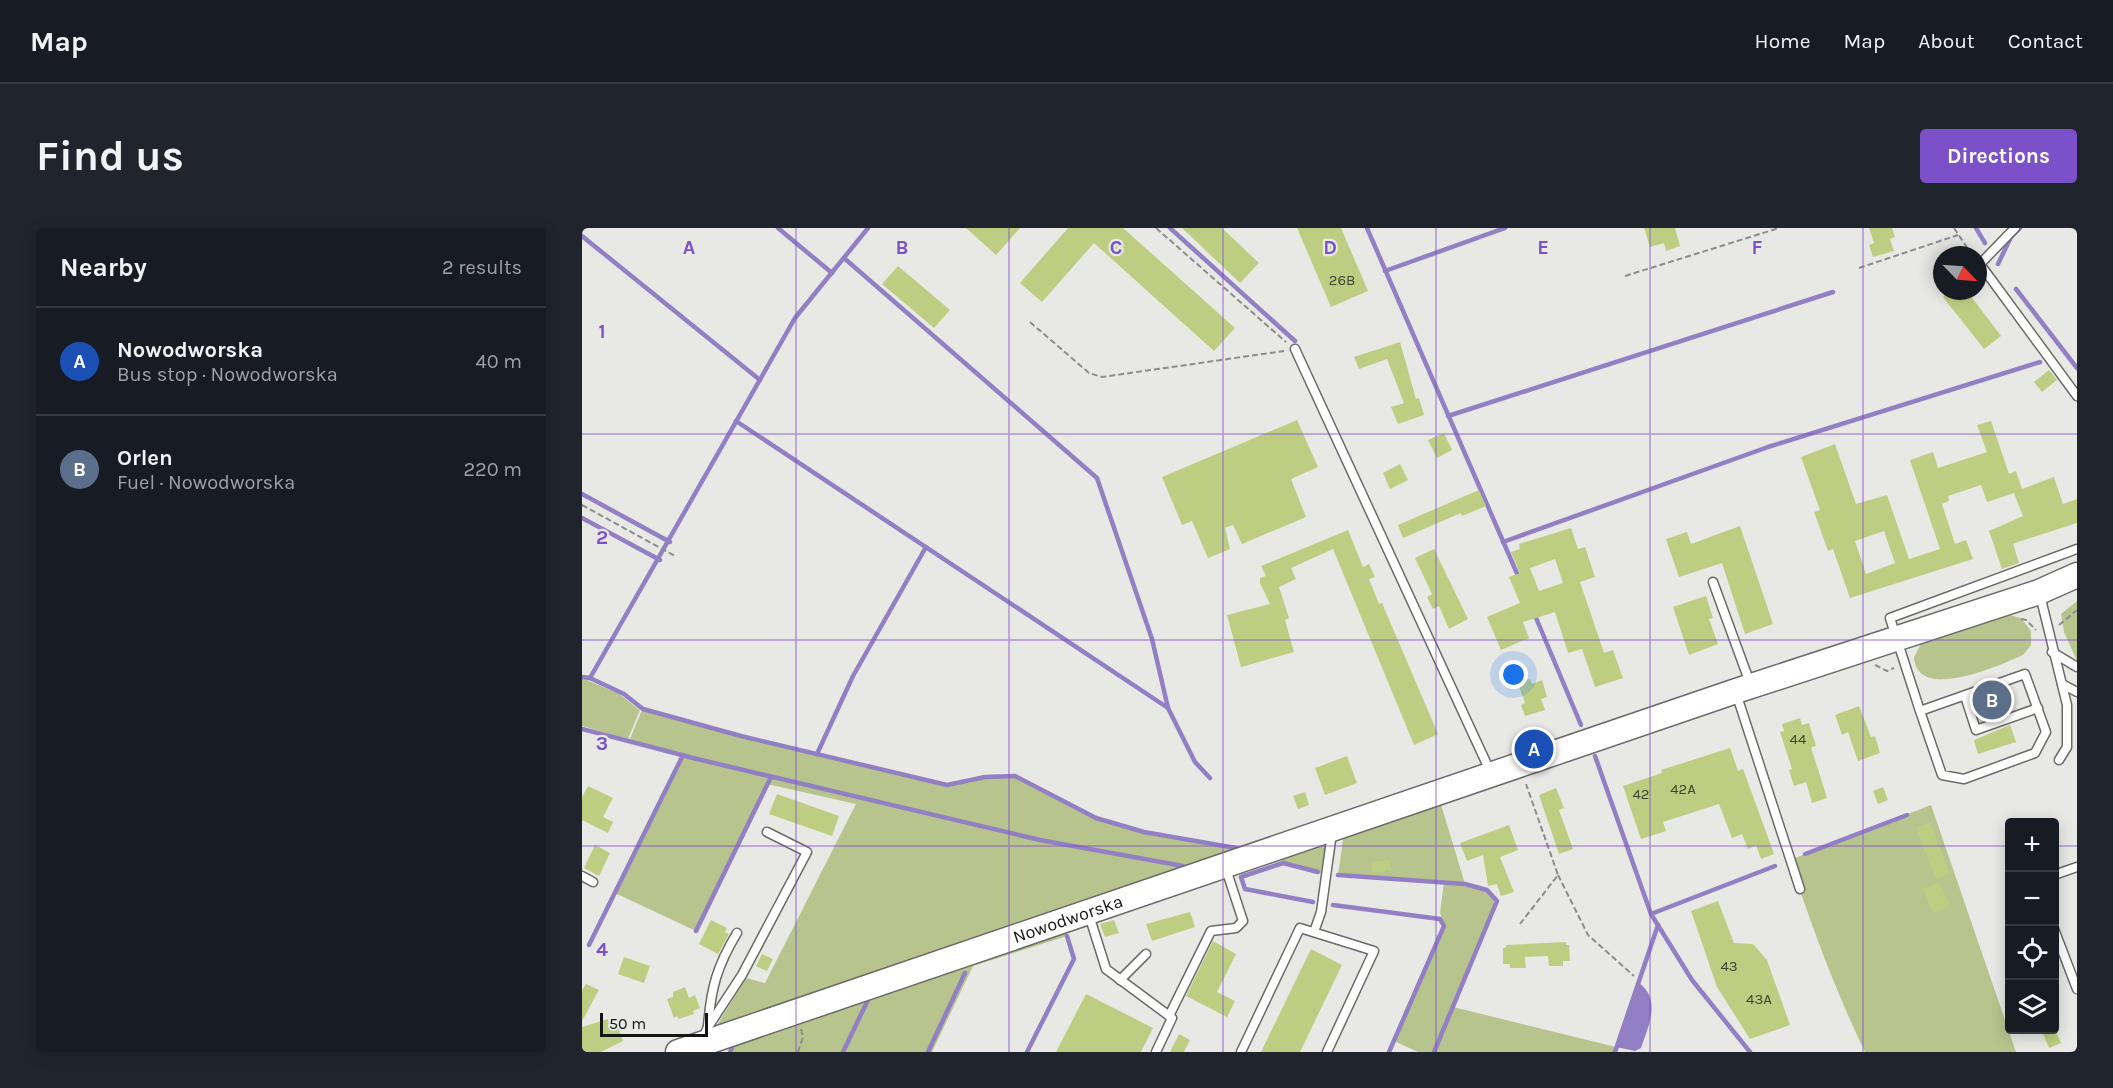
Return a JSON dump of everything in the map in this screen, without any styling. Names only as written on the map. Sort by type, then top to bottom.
[{"type":"street","name":"Nowodworska","points":[[678,1052],[705,1035],[1088,912],[1743,688],[2039,592],[2077,575]]},
{"type":"street","points":[[2039,592],[2077,590]]},
{"type":"lane","points":[[2014,228],[1980,264],[2077,396]]},
{"type":"lane","points":[[1295,350],[1491,774]]},
{"type":"lane","points":[[1920,711],[2025,674],[2046,732],[2035,753],[1964,780],[1942,775],[1894,638],[1890,618],[2077,549]]},
{"type":"lane","points":[[1713,582],[1800,889]]},
{"type":"lane","points":[[2039,592],[2052,652],[2067,705],[2067,747],[2059,760]]},
{"type":"lane","points":[[2052,652],[2077,667]]},
{"type":"lane","points":[[2062,684],[2077,692]]},
{"type":"lane","points":[[1965,696],[1976,730],[2038,708]]},
{"type":"lane","points":[[1314,932],[1321,912],[1331,829]]},
{"type":"lane","points":[[705,1035],[742,975],[807,852],[767,832]]},
{"type":"lane","points":[[1169,1016],[1211,931],[1236,928],[1243,921],[1225,866]]},
{"type":"lane","points":[[2059,874],[2077,867]]},
{"type":"lane","points":[[582,876],[593,882]]},
{"type":"lane","points":[[1088,912],[1106,969],[1172,1018],[1156,1052]]},
{"type":"lane","points":[[1241,1052],[1300,928],[1374,951],[1327,1052]]},
{"type":"lane","points":[[705,1035],[713,982],[720,962],[736,933]]},
{"type":"lane","points":[[2059,940],[2077,989]]},
{"type":"lane","points":[[1120,980],[1146,954]]},
{"type":"path","points":[[1156,228],[1295,350]]},
{"type":"path","points":[[1625,276],[1779,228]]},
{"type":"path","points":[[1954,228],[1965,246]]},
{"type":"path","points":[[1859,268],[1958,236]]},
{"type":"path","points":[[1030,322],[1089,373],[1102,377],[1295,350]]},
{"type":"path","points":[[582,505],[675,556]]},
{"type":"path","points":[[1519,765],[1558,875],[1588,934],[1634,976]]},
{"type":"path","points":[[1520,924],[1558,875]]},
{"type":"green space","points":[[2077,601],[2077,661],[2064,632],[2061,614]]},
{"type":"green space","points":[[2006,614],[2021,618],[2031,631],[2031,645],[2023,655],[1961,677],[1944,679],[1929,677],[1918,671],[1914,657],[1922,642]]},
{"type":"green space","points":[[582,678],[619,694],[640,710],[628,739],[582,726]]},
{"type":"green space","points":[[642,710],[761,742],[947,787],[987,778],[1015,777],[1098,820],[1146,834],[1235,849],[714,1030],[746,978],[765,983],[856,804],[767,784],[696,931],[615,893],[683,756],[630,739]]},
{"type":"green space","points":[[1440,801],[1465,884],[1487,890],[1497,901],[1453,1007],[1616,1047],[1615,1052],[1418,1052],[1394,1041],[1444,926],[1440,913],[1444,882],[1338,875],[1344,833]]},
{"type":"green space","points":[[1931,805],[2005,1020],[2005,1034],[2010,1034],[2016,1052],[1865,1052],[1834,981],[1790,860]]},
{"type":"green space","points":[[1327,839],[1321,873],[1283,863],[1281,856]]},
{"type":"green space","points":[[1066,928],[1067,936],[973,966],[932,1052],[731,1052],[732,1048],[720,1052],[704,1052]]},
{"type":"shaded area","points":[[1639,983],[1646,990],[1652,1005],[1650,1023],[1641,1048],[1635,1051],[1616,1047]]},
{"type":"building","points":[[966,228],[1020,228],[996,255]]},
{"type":"building","points":[[1068,228],[1123,228],[1235,328],[1214,351],[1094,243],[1042,302],[1020,283]]},
{"type":"building","points":[[1182,228],[1222,228],[1259,263],[1240,283]]},
{"type":"building","points":[[1297,228],[1341,228],[1368,291],[1331,307]]},
{"type":"building","points":[[1644,228],[1675,228],[1680,246],[1666,251],[1664,243],[1650,247]]},
{"type":"building","points":[[1869,228],[1892,228],[1895,237],[1890,239],[1894,251],[1873,257],[1869,245],[1874,243]]},
{"type":"building","points":[[898,266],[950,310],[934,328],[882,284]]},
{"type":"building","points":[[1945,300],[1974,300],[2001,336],[1984,349]]},
{"type":"building","points":[[1400,342],[1416,399],[1419,398],[1424,415],[1398,424],[1391,407],[1404,403],[1387,359],[1359,369],[1354,357]]},
{"type":"building","points":[[2049,370],[2057,380],[2042,392],[2034,382]]},
{"type":"building","points":[[1297,420],[1318,467],[1291,479],[1306,517],[1242,544],[1233,525],[1225,528],[1230,549],[1208,558],[1192,521],[1182,525],[1162,477]]},
{"type":"building","points":[[1991,421],[2009,474],[2016,471],[2022,489],[2054,477],[2063,504],[2077,499],[2077,523],[2013,544],[2019,563],[2002,569],[1989,531],[2023,516],[2014,493],[1987,502],[1981,485],[1948,496],[1949,501],[1942,504],[1955,544],[1966,540],[1973,559],[1850,598],[1833,549],[1828,551],[1814,512],[1820,510],[1801,457],[1835,444],[1856,504],[1887,495],[1909,559],[1940,549],[1910,460],[1933,452],[1938,468],[1987,452],[1977,425]],"holes":[[[1884,531],[1895,563],[1866,574],[1855,541]]]},
{"type":"building","points":[[1444,433],[1452,450],[1437,458],[1428,440]]},
{"type":"building","points":[[1400,464],[1408,480],[1390,489],[1383,473]]},
{"type":"building","points":[[1479,490],[1486,506],[1462,516],[1461,513],[1403,538],[1398,525]]},
{"type":"building","points":[[1740,526],[1773,624],[1745,634],[1722,563],[1679,577],[1666,539],[1687,532],[1691,544]]},
{"type":"building","points":[[1571,528],[1578,549],[1585,547],[1595,577],[1580,582],[1604,653],[1613,650],[1623,678],[1595,687],[1582,649],[1568,653],[1555,612],[1523,622],[1529,638],[1501,650],[1487,617],[1520,603],[1509,577],[1520,573],[1511,552],[1520,549],[1519,544]],"holes":[[[1555,559],[1563,583],[1539,591],[1530,568]]]},
{"type":"building","points":[[1348,530],[1363,567],[1369,564],[1375,577],[1369,579],[1379,604],[1382,603],[1438,734],[1414,745],[1333,549],[1291,568],[1296,579],[1279,587],[1289,618],[1285,620],[1294,652],[1241,667],[1227,615],[1270,604],[1260,583],[1260,578],[1266,576],[1261,566]]},
{"type":"building","points":[[1434,549],[1468,619],[1449,629],[1439,606],[1433,609],[1427,597],[1432,594],[1415,558]]},
{"type":"building","points":[[1706,596],[1713,618],[1709,619],[1718,644],[1689,655],[1673,607]]},
{"type":"building","points":[[1530,679],[1532,684],[1542,680],[1547,697],[1541,699],[1545,710],[1525,716],[1521,705],[1525,703],[1518,683]]},
{"type":"building","points":[[1999,690],[2006,713],[1988,719],[1981,696]]},
{"type":"building","points":[[1859,706],[1871,737],[1875,736],[1880,753],[1858,761],[1848,732],[1842,735],[1835,715]]},
{"type":"building","points":[[1800,718],[1802,725],[1809,723],[1816,746],[1811,747],[1827,798],[1812,803],[1806,782],[1794,786],[1789,770],[1792,769],[1780,732],[1784,731],[1782,724]]},
{"type":"building","points":[[2010,725],[2016,742],[1978,754],[1974,740]]},
{"type":"building","points":[[1730,748],[1738,771],[1743,769],[1774,854],[1761,859],[1756,845],[1748,849],[1742,834],[1732,838],[1719,804],[1663,822],[1666,831],[1641,839],[1623,786],[1662,773],[1661,770]]},
{"type":"building","points":[[1347,756],[1357,783],[1325,795],[1315,768]]},
{"type":"building","points":[[588,786],[613,798],[603,817],[613,822],[608,833],[582,820],[582,797]]},
{"type":"building","points":[[1883,787],[1888,800],[1878,804],[1873,791]]},
{"type":"building","points":[[1556,788],[1564,808],[1559,810],[1573,849],[1559,854],[1539,795]]},
{"type":"building","points":[[1305,792],[1309,805],[1298,809],[1293,796]]},
{"type":"building","points":[[777,794],[839,816],[832,836],[769,814]]},
{"type":"building","points":[[1930,823],[1950,874],[1936,879],[1916,828]]},
{"type":"building","points":[[1509,825],[1518,850],[1500,857],[1514,892],[1501,896],[1497,884],[1488,886],[1483,855],[1467,861],[1460,843]]},
{"type":"building","points":[[595,845],[610,853],[599,876],[584,868]]},
{"type":"building","points":[[1389,860],[1391,870],[1373,873],[1371,862]]},
{"type":"building","points":[[1939,882],[1950,906],[1933,913],[1923,889]]},
{"type":"building","points":[[1718,901],[1734,943],[1753,944],[1767,960],[1790,1025],[1750,1039],[1717,987],[1691,911]]},
{"type":"building","points":[[1190,912],[1195,927],[1152,941],[1146,924]]},
{"type":"building","points":[[711,920],[727,928],[725,932],[729,934],[718,954],[699,944]]},
{"type":"building","points":[[1114,920],[1119,933],[1105,937],[1100,924]]},
{"type":"building","points":[[1213,941],[1236,954],[1217,992],[1235,1001],[1227,1017],[1186,996]]},
{"type":"building","points":[[1566,942],[1566,945],[1569,945],[1570,961],[1563,961],[1563,966],[1549,966],[1548,956],[1525,957],[1526,968],[1510,968],[1510,964],[1503,964],[1503,948],[1506,948],[1506,945]]},
{"type":"building","points":[[1311,949],[1342,965],[1300,1052],[1261,1052]]},
{"type":"building","points":[[762,954],[773,959],[767,971],[756,966]]},
{"type":"building","points":[[624,957],[650,966],[644,983],[618,974]]},
{"type":"building","points":[[586,984],[599,990],[582,1021],[582,990]]},
{"type":"building","points":[[685,987],[689,998],[695,995],[700,1008],[693,1011],[694,1014],[679,1019],[677,1016],[674,1018],[667,999],[673,997],[673,992]]},
{"type":"building","points":[[1086,994],[1153,1028],[1141,1052],[1056,1052]]},
{"type":"building","points":[[608,1019],[609,1022],[615,1019],[623,1041],[601,1052],[582,1052],[582,1027]]},
{"type":"building","points":[[1179,1034],[1190,1040],[1184,1052],[1170,1052]]},
{"type":"building","points":[[2043,1034],[2057,1034],[2061,1043],[2049,1048]]},
{"type":"waterway","points":[[778,228],[832,273]]},
{"type":"waterway","points":[[582,677],[590,678],[795,318],[868,228]]},
{"type":"waterway","points":[[1170,228],[1295,341]]},
{"type":"waterway","points":[[1367,228],[1519,578]]},
{"type":"waterway","points":[[1385,271],[1505,228]]},
{"type":"waterway","points":[[1976,228],[1985,243]]},
{"type":"waterway","points":[[1998,264],[2011,237],[2020,228]]},
{"type":"waterway","points":[[582,236],[760,380]]},
{"type":"waterway","points":[[844,258],[1097,478],[1152,639],[1168,708],[1195,762],[1210,778]]},
{"type":"waterway","points":[[2016,289],[2077,368]]},
{"type":"waterway","points":[[1448,416],[1833,292]]},
{"type":"waterway","points":[[1503,542],[1768,447],[2040,362]]},
{"type":"waterway","points":[[736,421],[1168,708]]},
{"type":"waterway","points":[[582,494],[670,542]]},
{"type":"waterway","points":[[582,518],[660,560]]},
{"type":"waterway","points":[[817,754],[853,676],[926,547]]},
{"type":"waterway","points":[[1534,613],[1581,725]]},
{"type":"waterway","points":[[590,678],[624,694],[643,709],[741,736],[947,785],[985,777],[1015,776],[1096,818],[1144,832],[1236,848]]},
{"type":"waterway","points":[[582,729],[697,759],[1040,840],[1183,866]]},
{"type":"waterway","points":[[589,945],[683,755]]},
{"type":"waterway","points":[[1595,756],[1651,914],[1692,980],[1750,1052]]},
{"type":"waterway","points":[[696,931],[771,777]]},
{"type":"waterway","points":[[1805,854],[1907,815]]},
{"type":"waterway","points":[[1313,902],[1245,889],[1241,877],[1283,863],[1318,872]]},
{"type":"waterway","points":[[1651,914],[1775,866]]},
{"type":"waterway","points":[[1338,875],[1465,884],[1487,890],[1497,901],[1434,1052]]},
{"type":"waterway","points":[[1333,905],[1440,919],[1444,926],[1389,1052]]},
{"type":"waterway","points":[[1615,1052],[1658,925]]},
{"type":"waterway","points":[[1027,1052],[1074,959],[1067,936]]},
{"type":"waterway","points":[[928,1052],[965,973]]},
{"type":"waterway","points":[[843,1052],[867,1002]]},
{"type":"waterway","points":[[730,1052],[732,1048]]},
{"type":"place","name":"Orlen","points":[[1992,700]]},
{"type":"place","name":"Nowodworska","points":[[1534,749]]}]
